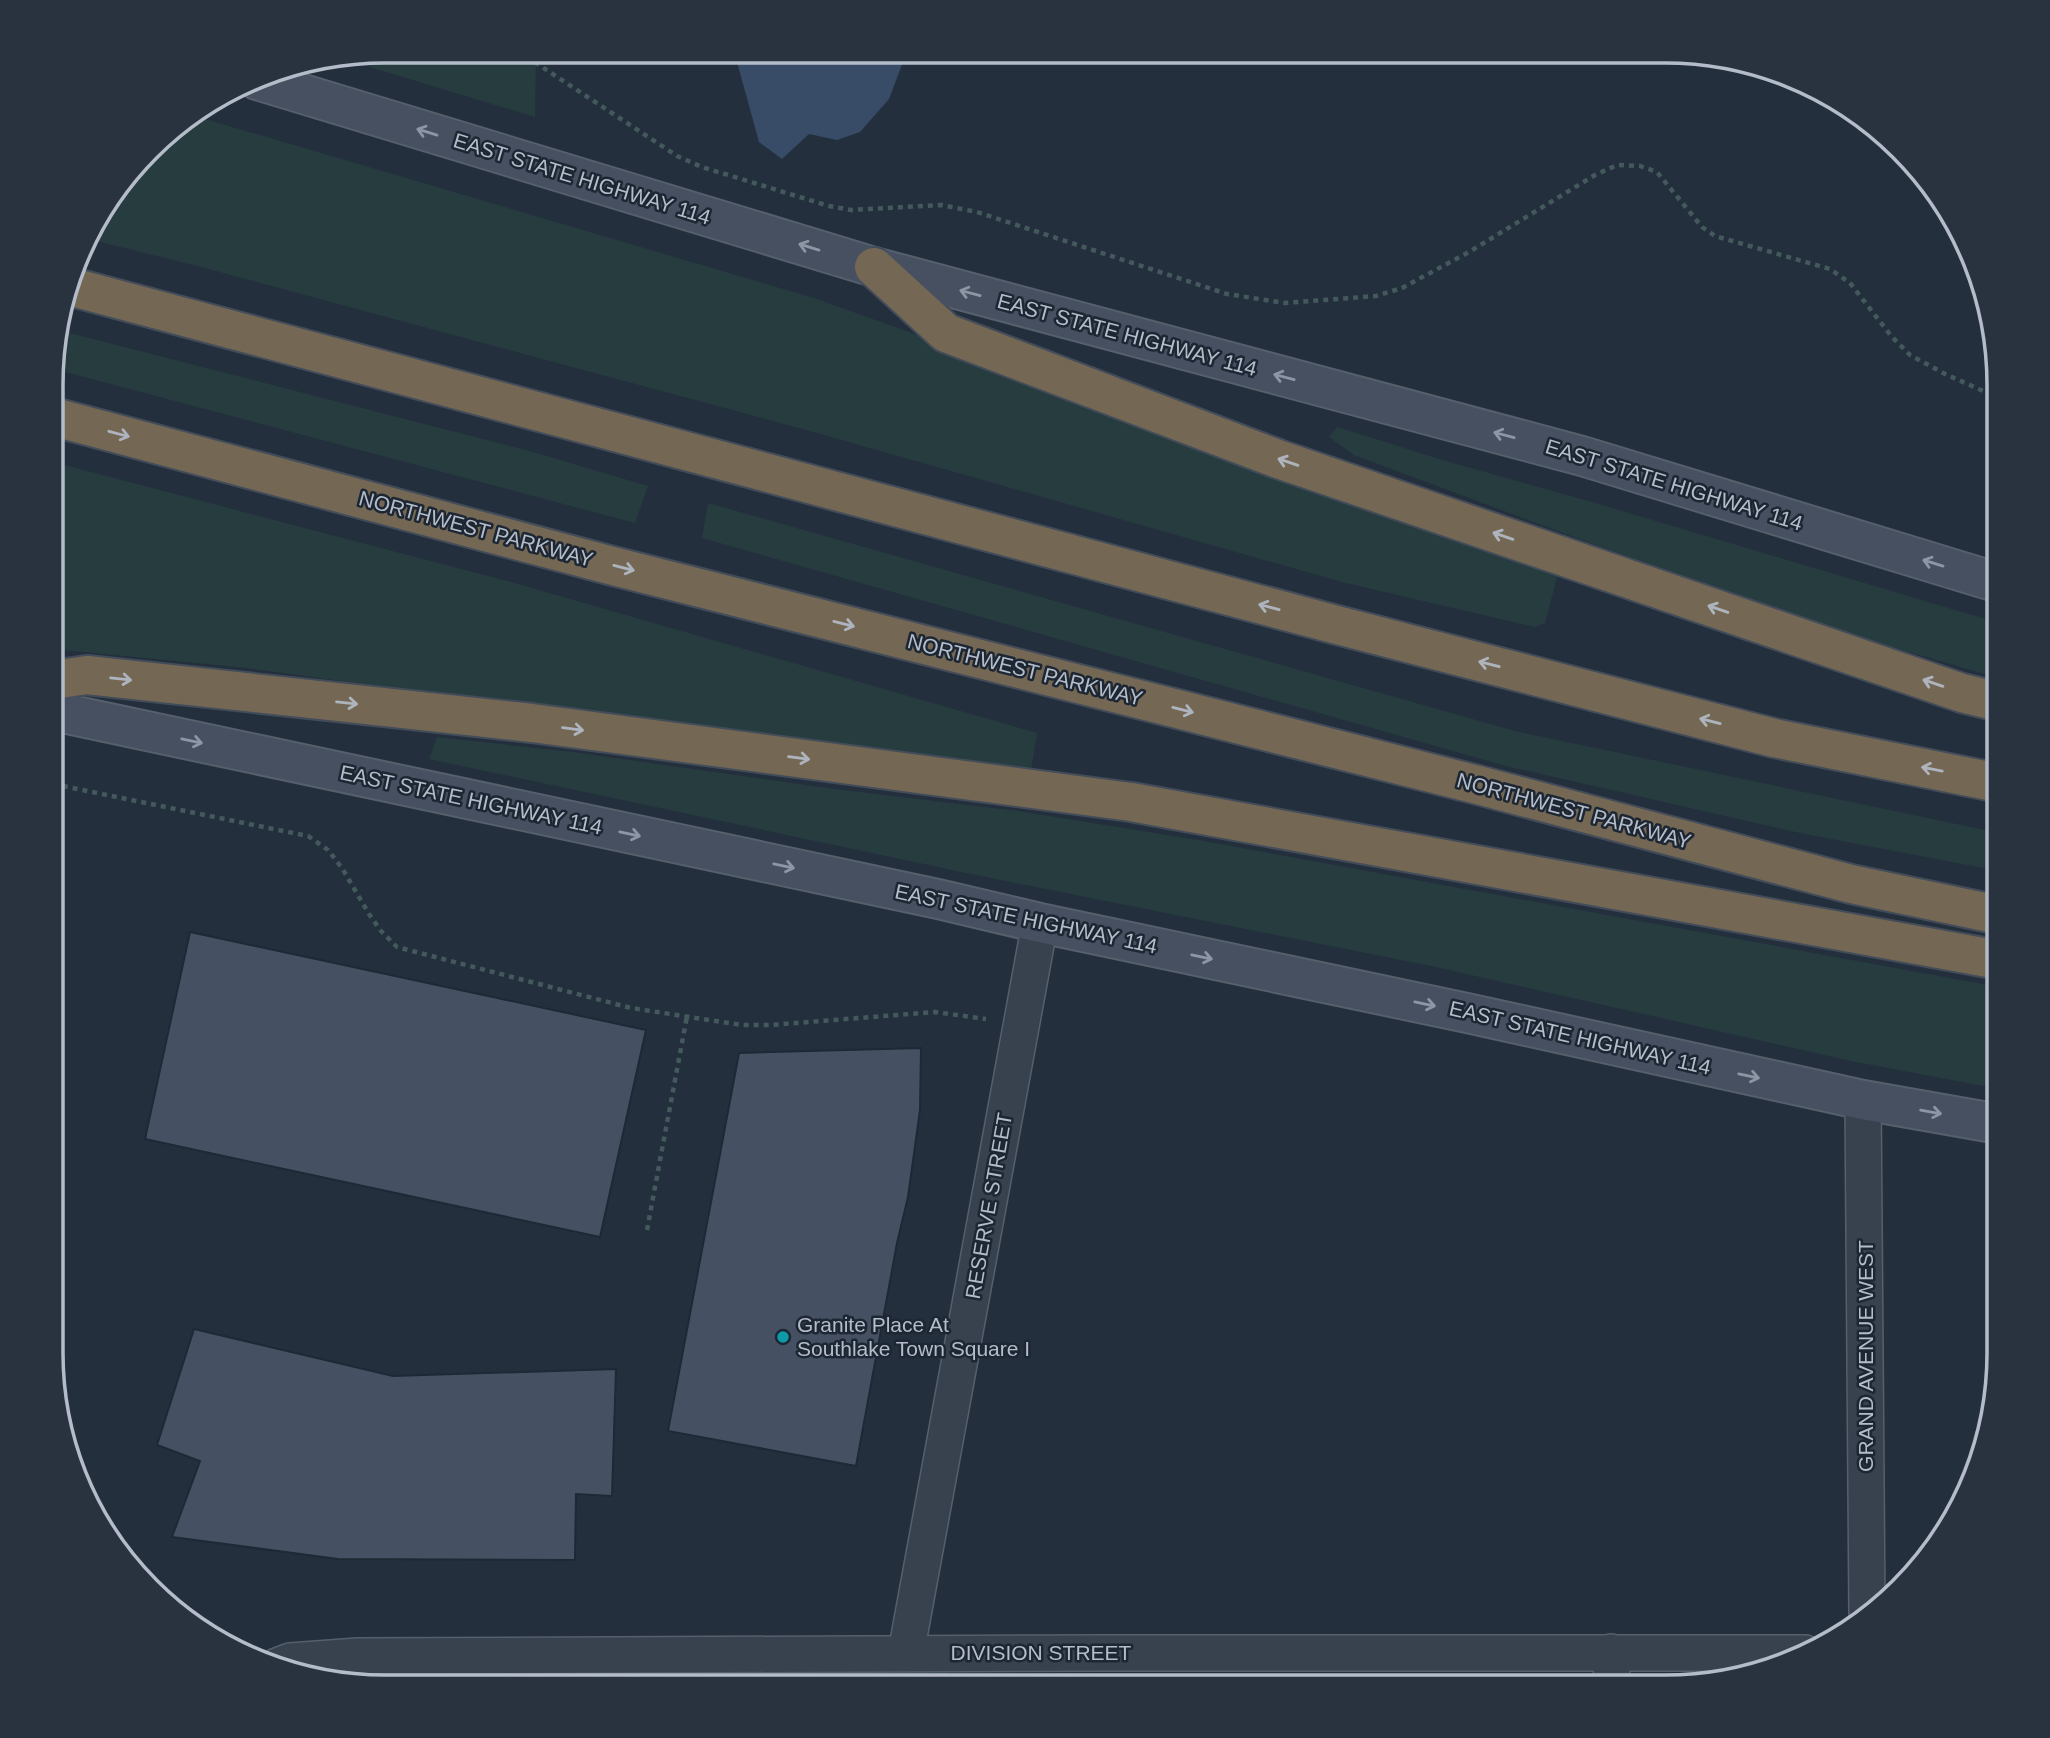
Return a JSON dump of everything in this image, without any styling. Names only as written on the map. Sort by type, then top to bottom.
[{"type":"highway","points":[[874,267],[946,332],[1278,459],[1936,684],[1987,699]]},
{"type":"highway","points":[[78,289],[1178,583],[1747,731],[1987,781]]},
{"type":"highway","name":"NORTHWEST PARKWAY","points":[[63,419],[610,565],[1450,778],[1851,884],[1987,912]]},
{"type":"highway","points":[[63,679],[87,676],[532,723],[1132,802],[1987,958]]},
{"type":"main road","name":"EAST STATE HIGHWAY 114","points":[[271,84],[874,267],[1582,456],[1987,579]]},
{"type":"main road","name":"EAST STATE HIGHWAY 114","points":[[63,713],[938,899],[1863,1100],[1987,1122]]},
{"type":"street","name":"RESERVE STREET","points":[[906,1653],[1040,923]]},
{"type":"street","name":"GRAND AVENUE WEST","points":[[1863,1100],[1867,1603]]},
{"type":"street","points":[[1611,1652],[1612,1675]]},
{"type":"street","name":"DIVISION STREET","points":[[292,1661],[358,1656],[906,1653],[1781,1653]]},
{"type":"path","points":[[536,63],[677,156],[702,167],[829,206],[851,210],[941,205],[977,212],[1227,294],[1285,303],[1376,296],[1402,288],[1469,252],[1595,175],[1617,165],[1640,166],[1657,172],[1702,227],[1716,236],[1830,269],[1850,283],[1892,337],[1910,355],[1987,393]]},
{"type":"path","points":[[63,786],[308,836],[328,850],[381,931],[397,947],[631,1007],[742,1024],[771,1025],[935,1012],[995,1020]]},
{"type":"path","points":[[648,1230],[687,1016]]},
{"type":"green space","points":[[536,63],[535,117],[361,64]]},
{"type":"green space","points":[[204,119],[814,298],[1558,574],[1545,623],[1535,627],[1342,582],[810,431],[97,241],[117,206],[143,173],[157,157]]},
{"type":"green space","points":[[68,332],[533,452],[648,486],[635,523],[64,372]]},
{"type":"green space","points":[[1337,427],[1987,619],[1987,675],[1856,637],[1579,539],[1354,455],[1329,437]]},
{"type":"green space","points":[[63,465],[511,582],[1037,733],[1030,777],[247,668],[63,650]]},
{"type":"green space","points":[[708,503],[1515,731],[1987,830],[1987,869],[1800,833],[1506,766],[702,538]]},
{"type":"green space","points":[[437,737],[572,752],[835,789],[1018,811],[1198,840],[1987,985],[1987,1087],[1851,1061],[1436,967],[971,874],[429,759]]},
{"type":"green space","points":[[946,1653],[946,1675],[737,1675],[774,1654]]},
{"type":"water","points":[[737,63],[902,63],[889,99],[860,132],[837,140],[809,134],[782,159],[759,142]]},
{"type":"building","points":[[190,932],[646,1030],[600,1237],[145,1139]]},
{"type":"building","name":"Granite Place At Southlake Town Square I","points":[[921,1048],[920,1110],[908,1197],[856,1466],[668,1431],[739,1053]]},
{"type":"building","points":[[194,1329],[393,1376],[616,1369],[612,1496],[576,1494],[575,1560],[338,1559],[172,1537],[200,1461],[157,1445]]},
{"type":"place","name":"Granite Place At Southlake Town Square I","points":[[783,1337]]}]
